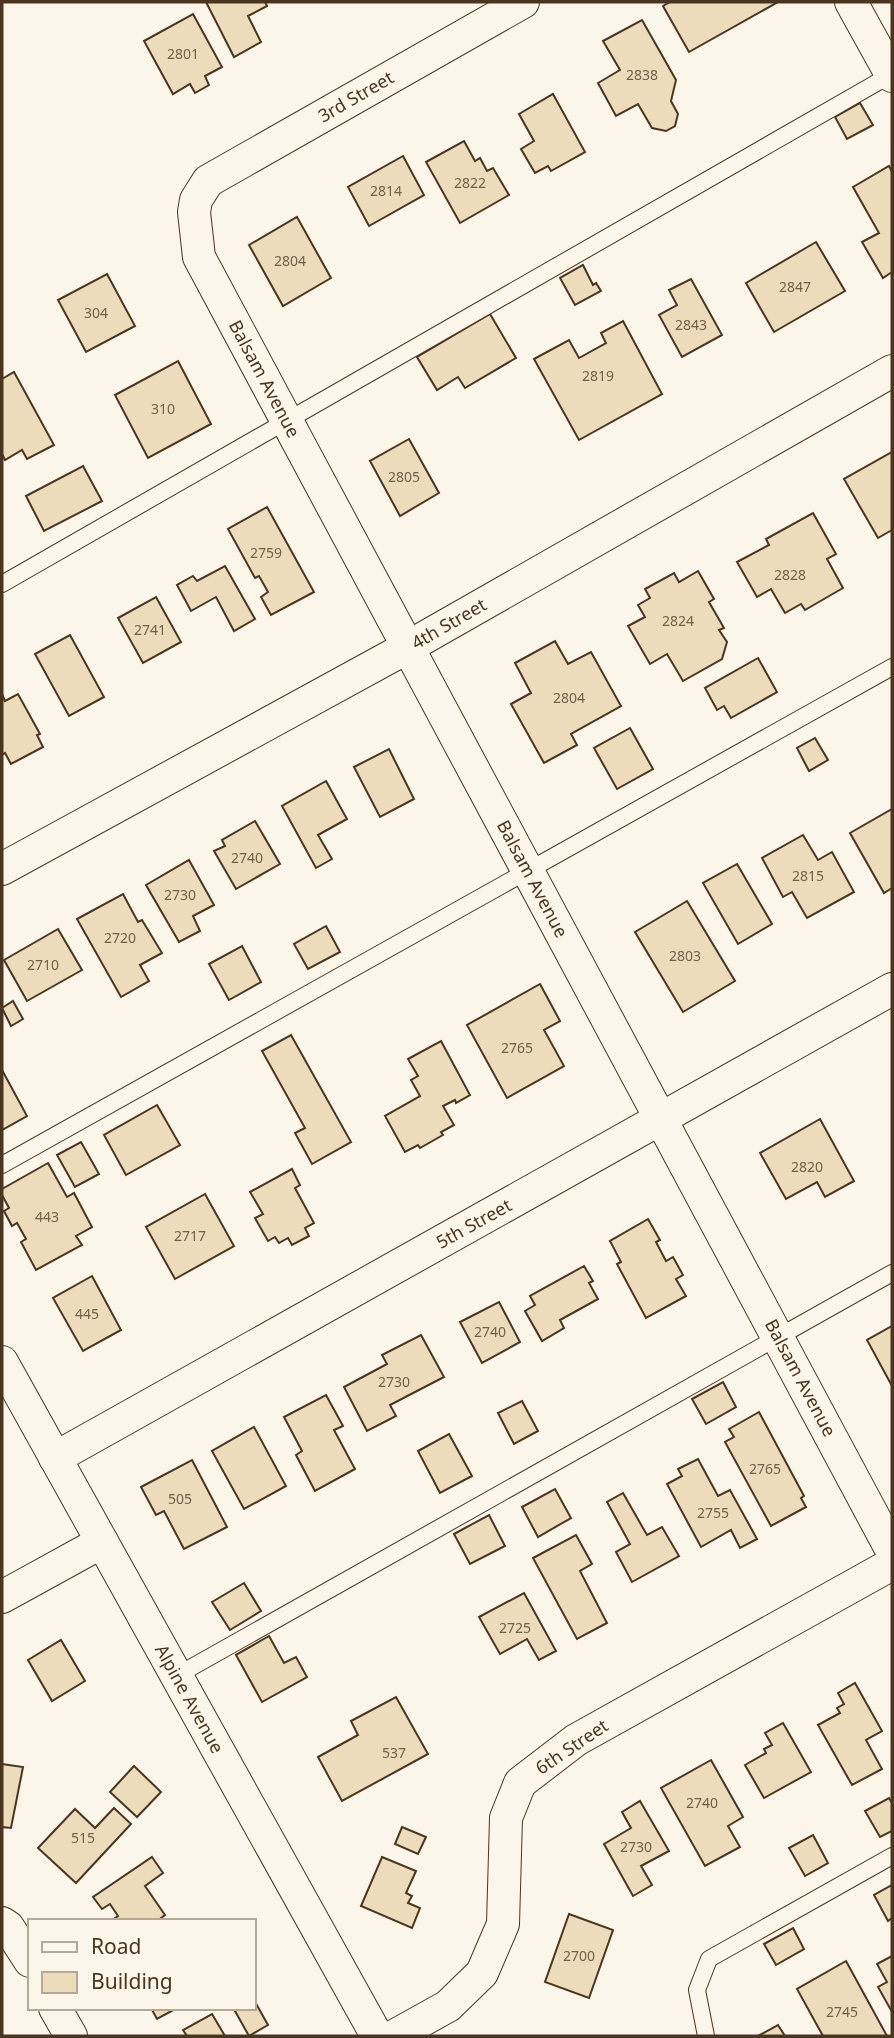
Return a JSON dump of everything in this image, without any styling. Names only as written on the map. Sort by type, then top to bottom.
[{"type":"street","name":"3rd Street","points":[[196,200],[208,181],[523,2]]},
{"type":"street","points":[[851,2],[892,75]]},
{"type":"street","name":"Balsam Avenue","points":[[196,200],[194,212],[199,257],[892,1551]]},
{"type":"street","name":"4th Street","points":[[2,869],[408,647],[892,372]]},
{"type":"street","name":"5th Street","points":[[55,1458],[892,989]]},
{"type":"street","name":"Alpine Avenue","points":[[2,1362],[377,2036]]},
{"type":"street","points":[[2,1597],[102,1542]]},
{"type":"street","name":"6th Street","points":[[394,2036],[448,2006],[482,1973],[503,1924],[506,1818],[520,1783],[576,1740],[892,1564]]},
{"type":"street","points":[[2,1923],[8,1927],[28,1958]]},
{"type":"street","points":[[56,2010],[71,2036]]},
{"type":"lane","points":[[2,584],[892,75]]},
{"type":"lane","points":[[2,1165],[892,667]]},
{"type":"lane","points":[[176,1676],[892,1273]]},
{"type":"lane","points":[[706,2036],[697,1990],[709,1959],[892,1856]]},
{"type":"building","points":[[206,2],[265,2],[267,6],[248,16],[261,42],[234,57]]},
{"type":"building","points":[[670,2],[778,2],[689,52],[663,6]]},
{"type":"building","points":[[193,14],[222,67],[205,76],[209,85],[195,93],[190,84],[173,94],[144,41]]},
{"type":"building","points":[[642,20],[676,80],[671,101],[678,114],[675,126],[666,131],[652,128],[638,104],[616,116],[598,83],[620,70],[603,41]]},
{"type":"building","points":[[553,94],[585,152],[551,171],[548,166],[535,173],[521,149],[534,141],[519,114]]},
{"type":"building","points":[[860,103],[873,125],[847,139],[835,117]]},
{"type":"building","points":[[464,141],[475,161],[480,158],[487,171],[493,168],[509,195],[460,223],[426,162]]},
{"type":"building","points":[[403,156],[424,195],[369,226],[348,187]]},
{"type":"building","points":[[889,166],[892,172],[892,272],[883,278],[862,242],[879,233],[853,187]]},
{"type":"building","points":[[297,217],[331,278],[283,306],[249,245]]},
{"type":"building","points":[[816,242],[845,291],[774,332],[746,283]]},
{"type":"building","points":[[583,265],[593,285],[596,283],[601,291],[575,305],[560,278]]},
{"type":"building","points":[[107,274],[135,326],[86,352],[58,300]]},
{"type":"building","points":[[691,279],[722,335],[682,357],[659,315],[677,305],[669,290]]},
{"type":"building","points":[[490,314],[516,358],[465,388],[458,377],[437,390],[417,357]]},
{"type":"building","points":[[623,321],[662,394],[579,440],[534,359],[569,340],[579,358],[606,343],[601,333]]},
{"type":"building","points":[[178,361],[211,424],[148,458],[115,395]]},
{"type":"building","points":[[14,372],[54,445],[27,459],[22,450],[5,460],[2,454],[2,379]]},
{"type":"building","points":[[409,439],[439,493],[400,516],[370,461]]},
{"type":"building","points":[[892,452],[892,530],[878,538],[844,479]]},
{"type":"building","points":[[83,466],[102,501],[44,531],[26,496]]},
{"type":"building","points":[[267,507],[314,592],[271,615],[261,597],[268,592],[259,576],[255,578],[228,529]]},
{"type":"building","points":[[813,513],[836,554],[827,559],[843,588],[805,610],[801,604],[785,613],[771,589],[757,597],[737,562],[769,545],[766,539]]},
{"type":"building","points":[[225,566],[255,619],[234,631],[216,597],[191,611],[177,585],[193,576],[197,581]]},
{"type":"building","points":[[698,571],[714,599],[709,602],[724,628],[719,630],[727,642],[722,659],[683,681],[667,654],[650,664],[628,626],[645,617],[638,605],[650,598],[645,589],[674,573],[679,582]]},
{"type":"building","points":[[156,597],[181,642],[143,663],[118,618]]},
{"type":"building","points":[[70,635],[104,697],[69,716],[35,654]]},
{"type":"building","points":[[555,641],[568,664],[591,652],[621,706],[571,734],[577,745],[544,763],[511,704],[531,693],[515,663]]},
{"type":"building","points":[[758,658],[777,692],[731,718],[724,706],[717,710],[705,688]]},
{"type":"building","points":[[2,694],[5,701],[18,694],[40,734],[37,735],[43,747],[11,764],[5,753],[2,755]]},
{"type":"building","points":[[630,728],[653,769],[617,789],[594,748]]},
{"type":"building","points":[[815,738],[828,760],[809,771],[797,748]]},
{"type":"building","points":[[389,749],[414,799],[380,817],[354,767]]},
{"type":"building","points":[[326,781],[347,819],[318,835],[332,859],[316,868],[282,806]]},
{"type":"building","points":[[892,809],[892,888],[884,893],[850,833]]},
{"type":"building","points":[[255,821],[280,864],[236,889],[214,851],[225,846],[222,840]]},
{"type":"building","points":[[803,835],[818,860],[832,852],[854,892],[807,918],[792,892],[783,897],[762,858]]},
{"type":"building","points":[[189,860],[214,905],[193,916],[200,931],[179,942],[146,885]]},
{"type":"building","points":[[737,864],[772,924],[738,944],[703,883]]},
{"type":"building","points":[[123,894],[138,922],[142,920],[162,953],[140,965],[149,981],[121,997],[77,919]]},
{"type":"building","points":[[687,901],[735,981],[683,1012],[635,932]]},
{"type":"building","points":[[326,926],[340,952],[308,969],[294,944]]},
{"type":"building","points":[[58,929],[82,970],[27,1001],[4,960]]},
{"type":"building","points":[[242,946],[261,982],[229,1000],[209,964]]},
{"type":"building","points":[[540,984],[560,1021],[544,1030],[564,1066],[507,1098],[467,1025]]},
{"type":"building","points":[[13,1001],[23,1019],[11,1026],[2,1008]]},
{"type":"building","points":[[291,1035],[351,1142],[312,1164],[295,1133],[305,1128],[262,1051]]},
{"type":"building","points":[[441,1041],[470,1095],[456,1103],[455,1100],[443,1106],[454,1125],[441,1132],[443,1135],[420,1148],[418,1145],[405,1152],[385,1116],[420,1096],[411,1080],[418,1076],[408,1059]]},
{"type":"building","points":[[2,1070],[27,1116],[2,1130]]},
{"type":"building","points":[[157,1105],[180,1145],[126,1175],[104,1135]]},
{"type":"building","points":[[820,1119],[854,1181],[825,1197],[817,1182],[786,1199],[760,1153]]},
{"type":"building","points":[[81,1142],[99,1174],[75,1187],[57,1155]]},
{"type":"building","points":[[48,1163],[67,1197],[74,1193],[92,1227],[76,1236],[82,1245],[36,1270],[21,1242],[26,1239],[17,1223],[12,1226],[4,1211],[9,1208],[2,1189]]},
{"type":"building","points":[[292,1169],[300,1185],[295,1188],[314,1223],[305,1228],[309,1236],[292,1245],[288,1238],[279,1243],[275,1237],[268,1241],[255,1218],[263,1214],[250,1192]]},
{"type":"building","points":[[205,1194],[234,1246],[175,1279],[146,1227]]},
{"type":"building","points":[[648,1219],[660,1240],[656,1242],[666,1261],[673,1257],[683,1275],[676,1279],[686,1296],[646,1318],[617,1264],[621,1262],[610,1241]]},
{"type":"building","points":[[584,1266],[593,1281],[589,1283],[598,1299],[560,1320],[564,1328],[542,1341],[525,1311],[535,1305],[530,1296]]},
{"type":"building","points":[[92,1276],[121,1330],[83,1351],[53,1298]]},
{"type":"building","points":[[499,1302],[520,1342],[482,1363],[460,1322]]},
{"type":"building","points":[[892,1326],[892,1386],[867,1340]]},
{"type":"building","points":[[421,1335],[444,1377],[390,1405],[396,1416],[367,1431],[344,1387],[387,1364],[382,1355]]},
{"type":"building","points":[[723,1382],[736,1407],[706,1424],[692,1399]]},
{"type":"building","points":[[326,1395],[343,1426],[334,1430],[355,1469],[315,1491],[296,1455],[302,1451],[284,1417]]},
{"type":"building","points":[[522,1401],[538,1431],[514,1444],[498,1413]]},
{"type":"building","points":[[759,1412],[804,1496],[801,1498],[806,1507],[771,1526],[725,1442],[734,1437],[729,1429]]},
{"type":"building","points":[[254,1427],[286,1486],[244,1509],[212,1451]]},
{"type":"building","points":[[449,1434],[472,1476],[440,1493],[418,1451]]},
{"type":"building","points":[[698,1459],[718,1496],[730,1490],[757,1539],[740,1548],[731,1530],[701,1547],[667,1484],[682,1476],[678,1469]]},
{"type":"building","points":[[192,1460],[227,1527],[184,1549],[164,1511],[156,1515],[141,1487]]},
{"type":"building","points":[[555,1489],[571,1518],[538,1537],[522,1507]]},
{"type":"building","points":[[623,1493],[647,1535],[662,1527],[679,1556],[632,1582],[616,1552],[630,1544],[607,1502]]},
{"type":"building","points":[[489,1515],[505,1546],[470,1564],[454,1534]]},
{"type":"building","points":[[576,1535],[592,1564],[580,1571],[607,1623],[577,1639],[533,1558]]},
{"type":"building","points":[[244,1583],[261,1611],[230,1630],[212,1602]]},
{"type":"building","points":[[524,1593],[556,1651],[539,1660],[527,1639],[500,1654],[479,1617]]},
{"type":"building","points":[[269,1636],[284,1663],[296,1657],[307,1677],[262,1702],[236,1655]]},
{"type":"building","points":[[61,1640],[85,1681],[52,1701],[28,1660]]},
{"type":"building","points":[[855,1683],[882,1731],[866,1740],[882,1769],[852,1785],[818,1725],[840,1713],[837,1708],[844,1704],[838,1693]]},
{"type":"building","points":[[396,1697],[428,1754],[342,1801],[318,1757],[358,1735],[351,1721]]},
{"type":"building","points":[[783,1723],[811,1772],[764,1798],[745,1765],[766,1753],[764,1749],[772,1745],[765,1733]]},
{"type":"building","points":[[711,1760],[743,1817],[728,1826],[740,1847],[705,1866],[661,1788]]},
{"type":"building","points":[[2,1764],[23,1767],[11,1828],[2,1827]]},
{"type":"building","points":[[134,1766],[161,1792],[137,1817],[110,1792]]},
{"type":"building","points":[[889,1798],[892,1803],[892,1831],[880,1837],[865,1811]]},
{"type":"building","points":[[640,1801],[669,1851],[641,1866],[652,1885],[633,1896],[604,1844],[631,1828],[622,1812]]},
{"type":"building","points":[[114,1808],[131,1824],[76,1883],[38,1848],[75,1809],[95,1828]]},
{"type":"building","points":[[402,1827],[426,1837],[418,1854],[395,1844]]},
{"type":"building","points":[[813,1835],[828,1863],[805,1876],[789,1848]]},
{"type":"building","points":[[152,1857],[163,1873],[145,1886],[165,1915],[160,1919],[114,1919],[118,1916],[110,1904],[102,1909],[93,1897]]},
{"type":"building","points":[[382,1857],[416,1871],[406,1893],[412,1896],[408,1903],[420,1908],[412,1928],[361,1906]]},
{"type":"building","points":[[892,1885],[892,1918],[888,1921],[874,1895]]},
{"type":"building","points":[[569,1914],[613,1930],[589,1998],[545,1982]]},
{"type":"building","points":[[793,1928],[804,1949],[776,1965],[764,1944]]},
{"type":"building","points":[[892,1956],[892,2012],[878,1987],[887,1982],[877,1964]]},
{"type":"building","points":[[846,1961],[887,2036],[823,2036],[797,1989]]},
{"type":"building","points":[[256,2004],[268,2025],[249,2036],[235,2011],[256,2010]]},
{"type":"building","points":[[152,2010],[173,2010],[157,2019]]},
{"type":"building","points":[[212,2014],[225,2036],[187,2036],[183,2030]]},
{"type":"building","points":[[778,2025],[785,2036],[758,2036]]}]
